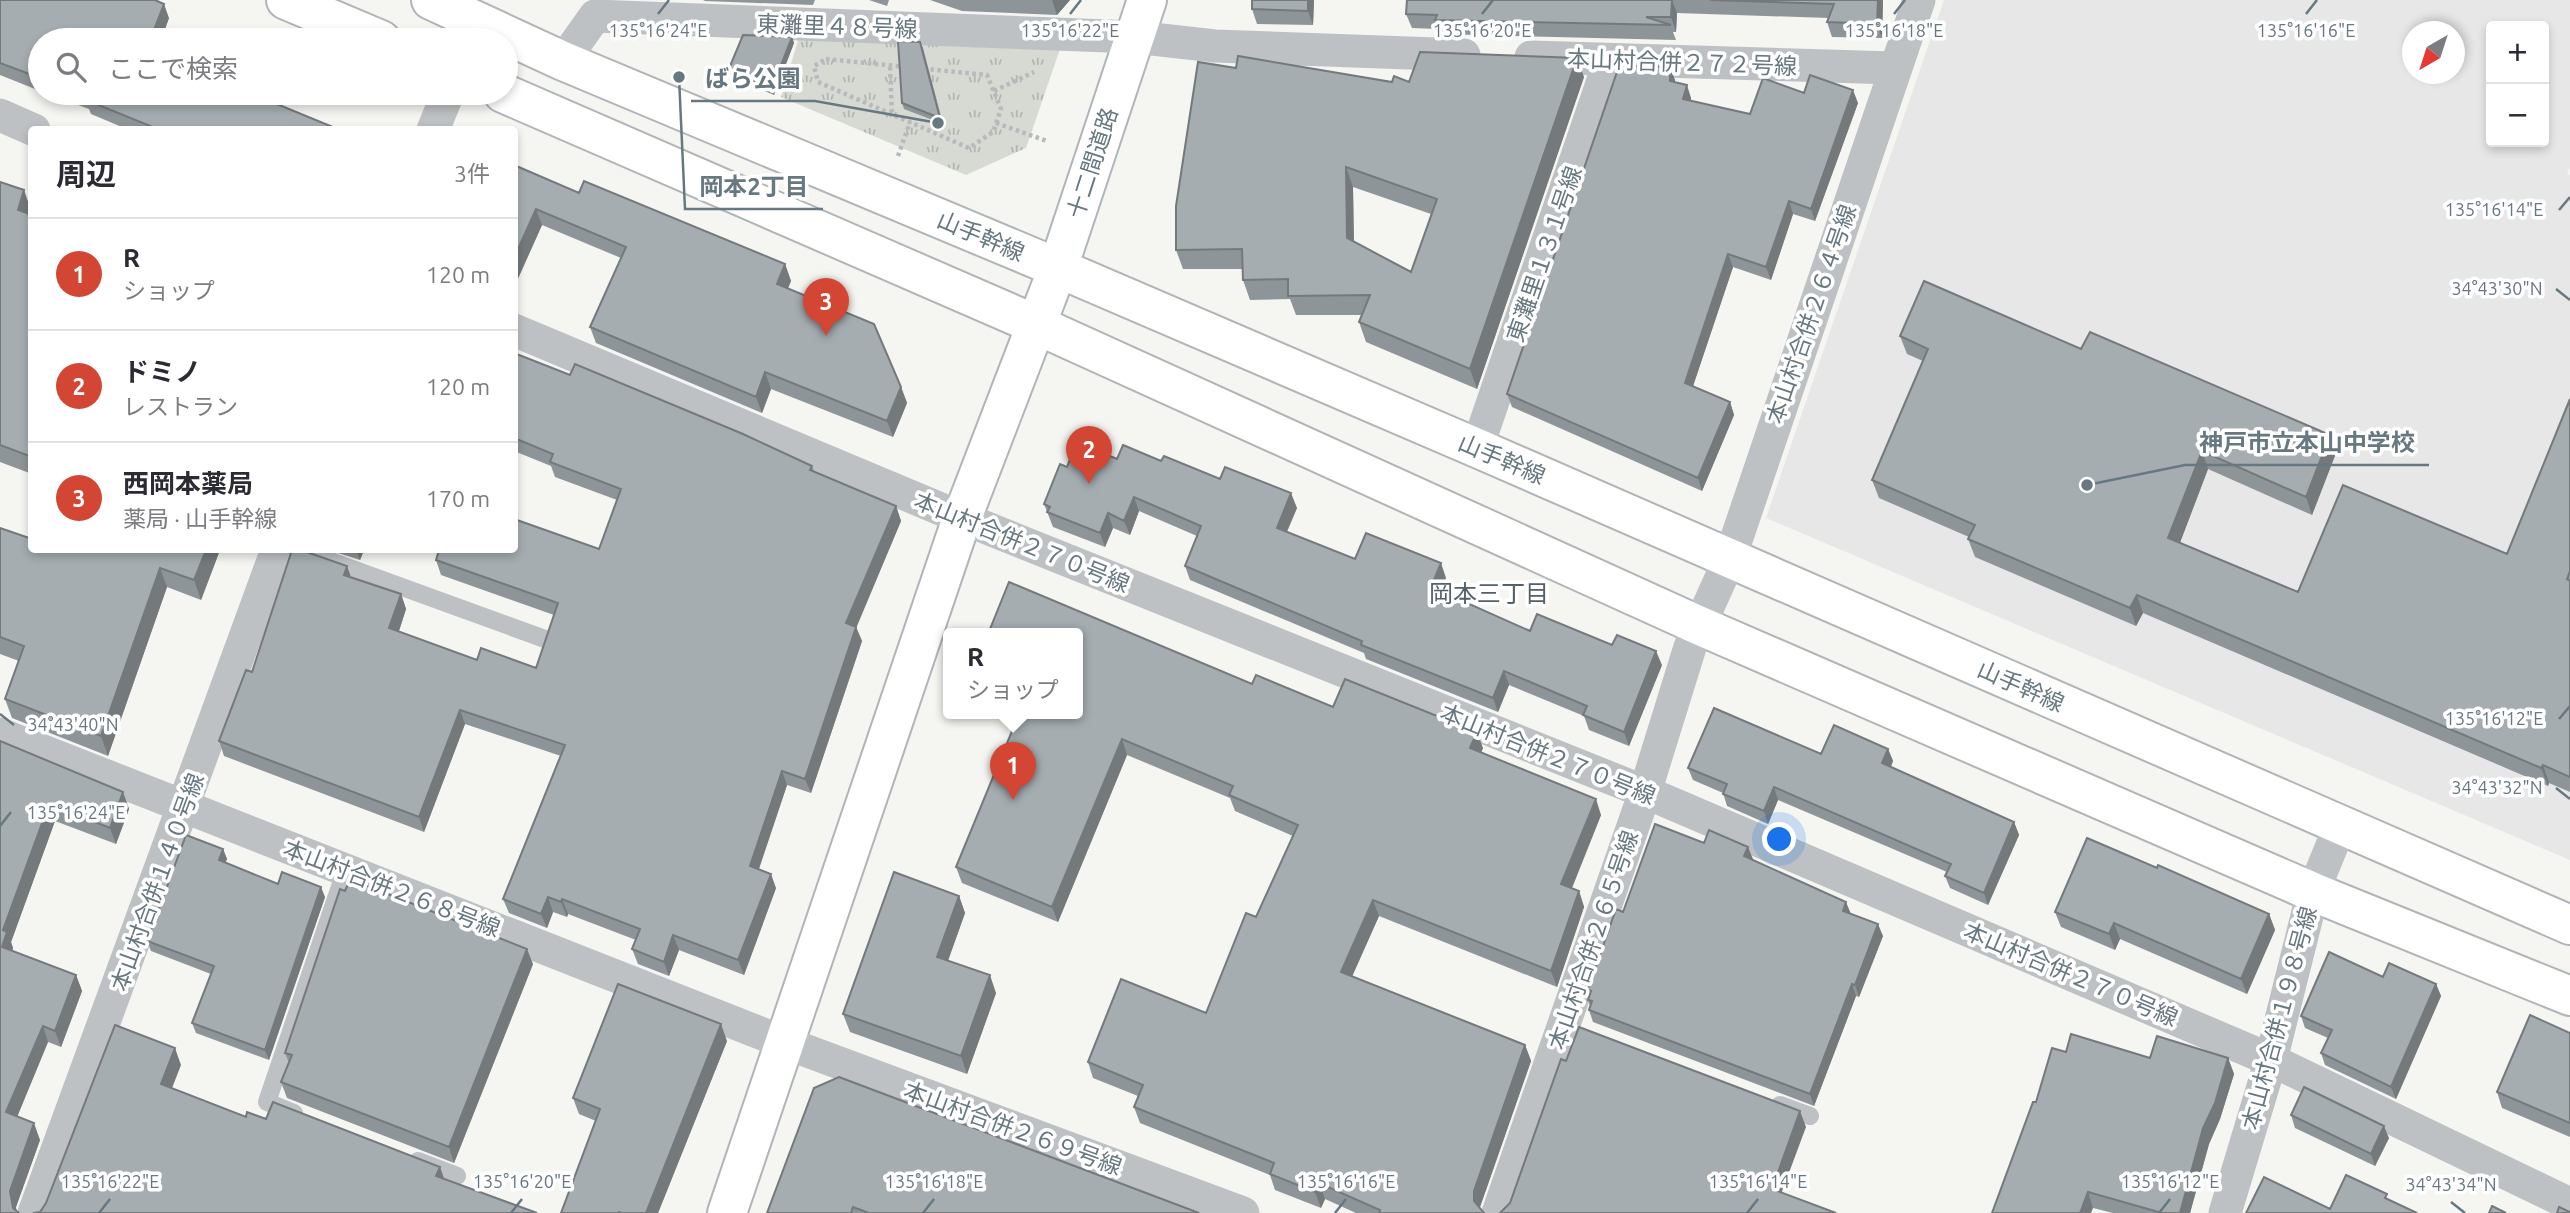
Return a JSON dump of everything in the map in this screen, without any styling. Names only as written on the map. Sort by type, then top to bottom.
[{"type":"street","points":[[286,0],[352,28]]},
{"type":"street","name":"山手幹線","points":[[431,0],[476,9],[508,28]]},
{"type":"street","name":"十二間道路","points":[[727,1213],[962,518],[1058,268],[1147,0]]},
{"type":"street","name":"本山村合併２６４号線","points":[[1698,625],[1730,558],[1919,0]]},
{"type":"street","name":"東灘里４８号線","points":[[563,61],[595,16],[755,11],[1134,37]]},
{"type":"street","name":"山手幹線","points":[[518,34],[563,61],[1058,268],[1477,448],[2570,925]]},
{"type":"street","name":"本山村合併２７２号線","points":[[1134,37],[1215,46],[1894,68]]},
{"type":"street","name":"東灘里１３１号線","points":[[1477,448],[1610,60]]},
{"type":"street","points":[[518,100],[1037,325],[1698,625],[2313,892],[2570,996]]},
{"type":"street","points":[[435,126],[443,105]]},
{"type":"street","points":[[0,116],[28,128]]},
{"type":"street","name":"本山村合併２７０号線","points":[[518,332],[962,518],[1645,792],[2271,1060],[2570,1204]]},
{"type":"street","name":"本山村合併１４０号線","points":[[34,1213],[276,553]]},
{"type":"street","name":"本山村合併２６５号線","points":[[1497,1213],[1571,1025],[1698,625]]},
{"type":"street","name":"本山村合併２６８号線","points":[[0,734],[783,1042]]},
{"type":"street","name":"本山村合併１９８号線","points":[[2225,1213],[2271,1060],[2313,892],[2340,826]]},
{"type":"street","name":"本山村合併２６９号線","points":[[783,1042],[1244,1213]]},
{"type":"lane","points":[[308,553],[545,639]]},
{"type":"lane","points":[[305,1117],[267,1102],[346,869]]},
{"type":"lane","points":[[1758,1096],[1810,1116]]},
{"type":"lane","points":[[407,1156],[457,1176]]},
{"type":"path","points":[[826,60],[988,75],[1001,109],[993,132],[969,148],[892,114],[818,82],[814,66],[826,60]]},
{"type":"path","points":[[890,66],[892,114]]},
{"type":"path","points":[[898,156],[910,122]]},
{"type":"path","points":[[996,124],[1047,141]]},
{"type":"shaded area","points":[[1944,0],[2570,0],[2570,167],[2567,174],[2570,175],[2570,860],[1766,518]]},
{"type":"green space","points":[[799,37],[1060,49],[1026,148],[966,175],[781,97]]},
{"type":"building","points":[[0,0],[155,0],[164,4],[155,28],[28,28],[28,74],[0,63]]},
{"type":"building","points":[[1252,0],[1308,0],[1308,11],[1252,9]]},
{"type":"building","points":[[1407,0],[1672,0],[1671,17],[1646,17],[1671,25],[1435,20],[1437,15],[1406,14]]},
{"type":"building","points":[[1710,0],[1878,0],[1877,24],[1827,22],[1834,4]]},
{"type":"building","points":[[743,35],[792,37],[772,88],[728,71]]},
{"type":"building","points":[[898,41],[920,42],[940,118],[902,103]]},
{"type":"building","points":[[1420,52],[1577,58],[1470,369],[1359,322],[1370,295],[1288,296],[1288,279],[1243,280],[1242,249],[1176,250],[1176,206],[1198,62],[1236,68],[1238,56],[1392,82],[1394,76],[1409,82]],"holes":[[[1346,167],[1437,199],[1411,272],[1347,238]]]},
{"type":"building","points":[[1619,66],[1670,67],[1670,81],[1687,85],[1683,99],[1750,114],[1763,78],[1804,93],[1810,75],[1853,90],[1811,209],[1789,201],[1766,267],[1728,254],[1685,383],[1730,402],[1698,478],[1507,394]]},
{"type":"building","points":[[98,105],[279,105],[330,126],[150,126]]},
{"type":"building","points":[[518,167],[579,193],[584,181],[785,264],[777,284],[874,324],[901,387],[887,421],[765,372],[756,397],[590,327],[626,247],[536,209],[518,249]]},
{"type":"building","points":[[0,182],[24,190],[18,210],[28,214],[28,456],[0,445]]},
{"type":"building","points":[[1924,281],[2081,349],[2090,332],[2330,435],[2306,497],[2202,451],[2168,538],[2298,592],[2343,485],[2507,554],[2570,399],[2570,571],[2567,579],[2570,581],[2570,777],[2543,765],[2541,768],[2137,595],[2130,608],[1968,539],[1975,525],[1872,480],[1928,349],[1900,336]]},
{"type":"building","points":[[518,355],[570,375],[575,364],[743,434],[812,466],[810,470],[896,506],[846,623],[856,627],[805,779],[782,771],[750,866],[771,874],[738,960],[673,935],[664,962],[632,949],[640,929],[562,899],[561,902],[548,897],[541,914],[503,899],[565,745],[460,710],[419,817],[219,741],[246,670],[252,672],[291,553],[310,553],[347,566],[344,575],[401,594],[389,628],[477,660],[481,648],[536,668],[558,603],[436,560],[438,553],[518,553],[518,520],[599,549],[621,489],[550,462],[553,454],[518,440]]},
{"type":"building","points":[[1123,445],[1161,461],[1164,456],[1220,479],[1225,467],[1291,493],[1277,528],[1355,559],[1366,533],[1441,563],[1431,587],[1530,631],[1537,614],[1612,645],[1617,635],[1656,651],[1624,732],[1583,715],[1587,706],[1504,671],[1493,698],[1361,645],[1362,641],[1185,566],[1201,526],[1134,497],[1124,521],[1108,513],[1100,533],[1047,512],[1050,507],[1044,504],[1060,464],[1067,467],[1073,451],[1092,459],[1096,450],[1117,459]]},
{"type":"building","points":[[0,528],[28,538],[28,553],[205,553],[194,580],[160,568],[101,736],[5,699],[24,646],[0,637]]},
{"type":"building","points":[[1009,582],[1252,684],[1256,675],[1333,707],[1345,679],[1477,732],[1470,748],[1596,799],[1561,884],[1579,891],[1551,971],[1373,900],[1341,972],[1525,1045],[1474,1191],[1474,1201],[1484,1213],[1379,1213],[1380,1210],[1319,1183],[1315,1192],[1270,1174],[1274,1163],[1134,1107],[1143,1085],[1088,1062],[1121,979],[1206,1013],[1246,913],[1256,917],[1298,825],[1229,795],[1233,786],[1122,739],[1052,907],[956,867],[1017,719],[1083,719],[1083,628],[990,628]]},
{"type":"building","points":[[1714,708],[1821,754],[1834,725],[1888,749],[1882,763],[2014,822],[1984,893],[1945,876],[1951,864],[1774,787],[1764,811],[1723,794],[1727,784],[1688,768]]},
{"type":"building","points":[[0,741],[123,792],[110,828],[49,804],[3,930],[7,932],[2,947],[76,975],[55,1031],[43,1026],[6,1112],[34,1123],[10,1191],[13,1208],[19,1213],[0,1213]]},
{"type":"building","points":[[1655,824],[1704,843],[1709,830],[1748,847],[1744,856],[1846,902],[1843,911],[1878,924],[1810,1094],[1589,1010],[1592,1001],[1588,1000],[1591,991],[1588,989],[1616,909],[1623,912]]},
{"type":"building","points":[[186,835],[223,849],[219,860],[278,884],[282,872],[321,887],[265,1050],[192,1023],[214,966],[147,941]]},
{"type":"building","points":[[2087,838],[2157,868],[2158,865],[2269,914],[2241,979],[2114,923],[2109,934],[2055,912]]},
{"type":"building","points":[[894,872],[959,896],[937,957],[990,975],[961,1056],[843,1014]]},
{"type":"building","points":[[350,879],[527,949],[449,1147],[281,1082],[292,1055],[285,1053],[340,889],[345,891]]},
{"type":"building","points":[[2329,952],[2383,977],[2389,963],[2436,984],[2391,1087],[2321,1053],[2332,1030],[2301,1016]]},
{"type":"building","points":[[618,984],[721,1024],[646,1213],[561,1213],[600,1109],[573,1098]]},
{"type":"building","points":[[2530,1015],[2570,1033],[2570,1123],[2497,1092]]},
{"type":"building","points":[[115,1025],[175,1048],[161,1084],[246,1117],[247,1112],[266,1119],[273,1102],[440,1167],[436,1176],[537,1213],[33,1213],[40,1212],[46,1203]]},
{"type":"building","points":[[1579,1027],[1800,1111],[1772,1189],[1836,1213],[1500,1213],[1510,1203],[1561,1059],[1566,1061]]},
{"type":"building","points":[[2071,1034],[2150,1058],[2157,1036],[2228,1058],[2215,1103],[2203,1128],[2180,1213],[2162,1213],[2088,1192],[2080,1213],[1992,1213],[2033,1102],[2036,1102],[2052,1048],[2066,1052]]},
{"type":"building","points":[[839,1077],[1199,1213],[869,1213],[853,1207],[851,1213],[767,1213],[814,1088]]},
{"type":"building","points":[[2304,1087],[2384,1126],[2371,1154],[2291,1115]]},
{"type":"building","points":[[2346,1175],[2387,1194],[2385,1198],[2417,1213],[2246,1213],[2264,1177],[2330,1209]]},
{"type":"building","points":[[2492,1206],[2506,1213],[2489,1213]]},
{"type":"building","points":[[2559,1207],[2570,1212],[2570,1213],[2557,1213]]},
{"type":"place","name":"岡本2丁目","points":[[679,77]]},
{"type":"place","name":"ばら公園","points":[[938,123]]},
{"type":"place","name":"西岡本薬局","points":[[826,336]]},
{"type":"place","name":"ドミノ","points":[[1089,484]]},
{"type":"place","name":"神戸市立本山中学校","points":[[2087,485]]},
{"type":"place","name":"R","points":[[1013,800]]},
{"type":"district","name":"岡本三丁目","points":[[1489,593]]}]
